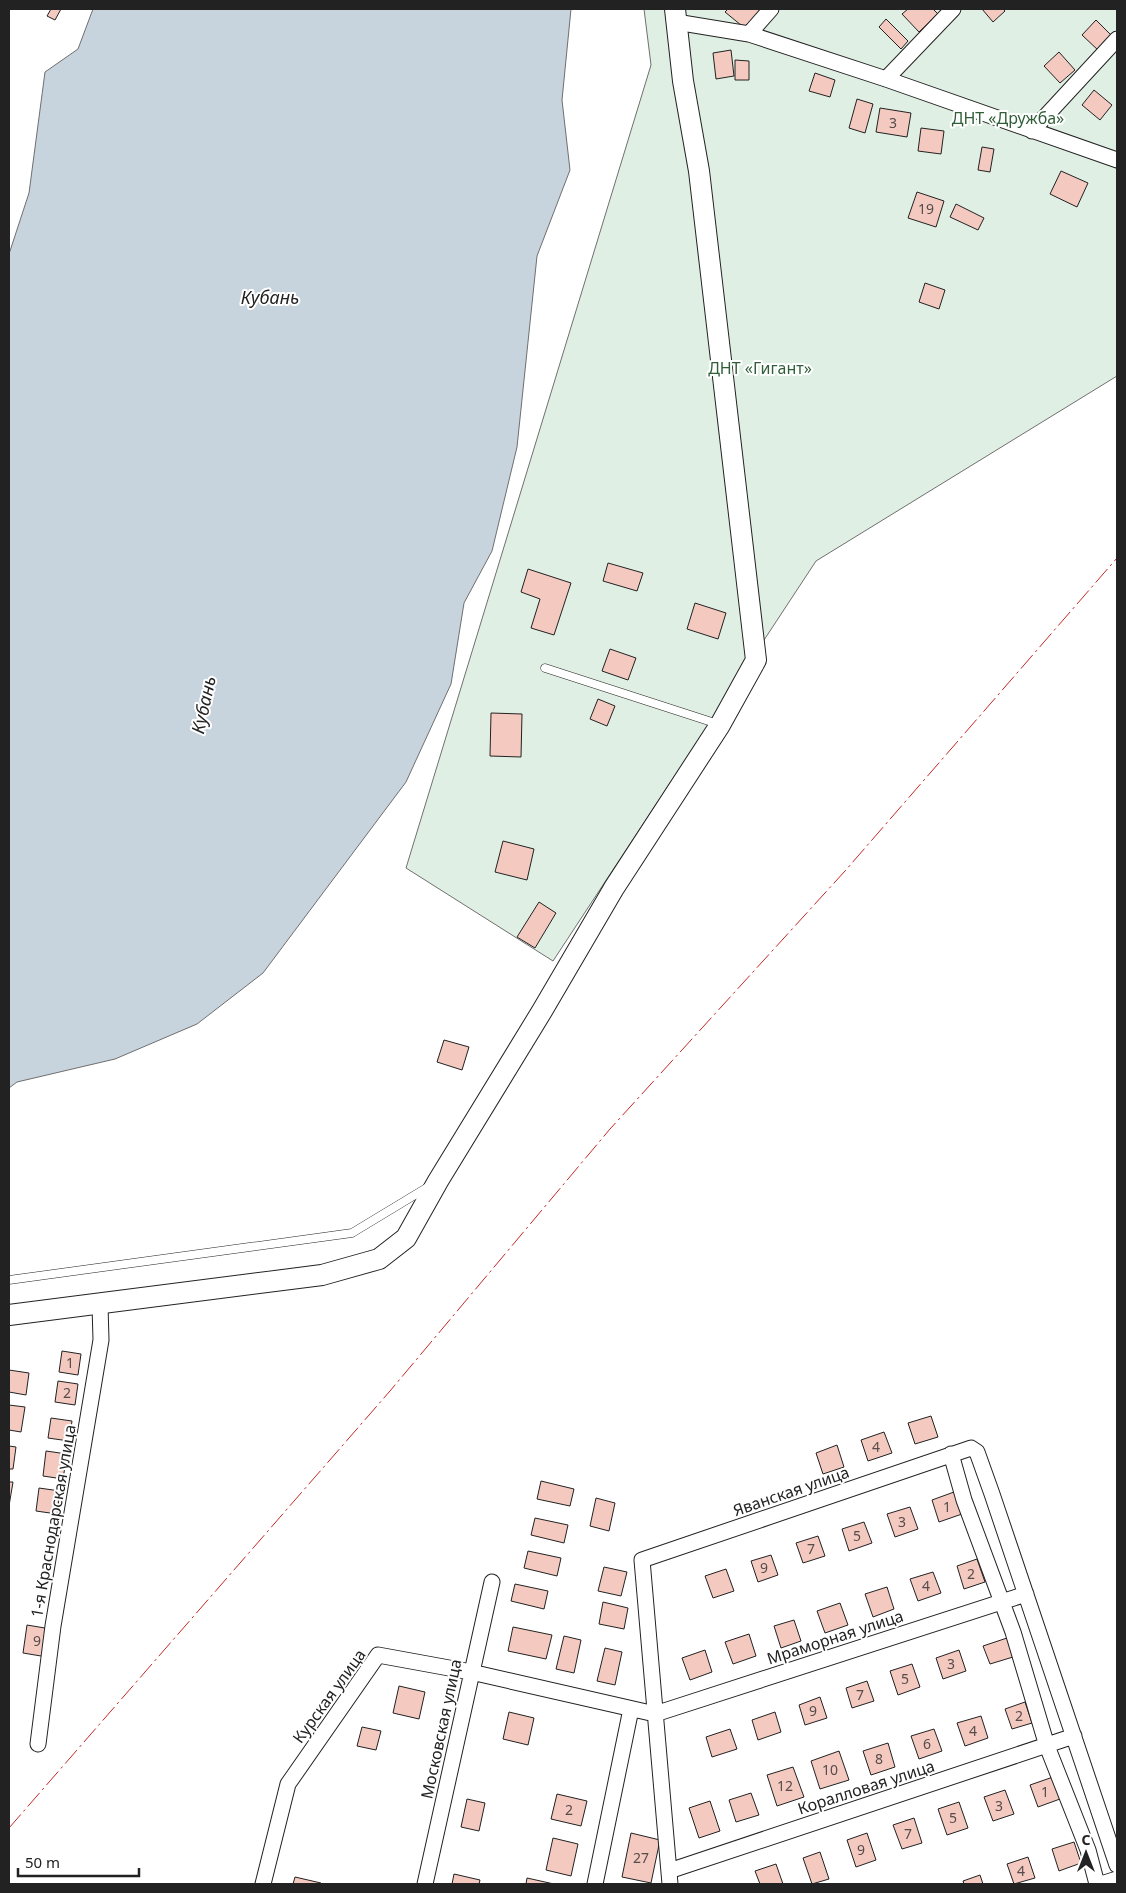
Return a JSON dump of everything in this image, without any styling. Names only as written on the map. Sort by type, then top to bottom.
[{"type":"street","points":[[749,34],[771,9]]},
{"type":"street","points":[[886,79],[953,9]]},
{"type":"street","points":[[9,1314],[100,1305],[322,1275],[379,1259],[406,1238],[438,1181],[614,888],[720,725],[756,660],[699,171],[683,82],[675,15],[749,34],[886,79],[1117,160]]},
{"type":"street","points":[[1032,131],[1117,39]]},
{"type":"street","name":"1-я Краснодарская улица","points":[[38,1744],[53,1626],[101,1340],[100,1305]]},
{"type":"street","name":"Яванская улица","points":[[655,1714],[642,1560],[951,1454],[971,1448],[977,1452],[1026,1594]]},
{"type":"street","points":[[951,1454],[964,1500],[1000,1602],[1013,1632],[1047,1746],[1088,1850],[1097,1884]]},
{"type":"street","name":"Московская улица","points":[[425,1884],[492,1582]]},
{"type":"street","points":[[1026,1594],[1117,1865]]},
{"type":"street","name":"Мраморная улица","points":[[655,1714],[1026,1594]]},
{"type":"street","name":"Курская улица","points":[[263,1884],[288,1784],[378,1655],[471,1672],[655,1714]]},
{"type":"street","points":[[595,1884],[631,1710]]},
{"type":"street","points":[[655,1714],[669,1878]]},
{"type":"street","name":"Коралловая улица","points":[[669,1878],[1074,1736]]},
{"type":"street","points":[[1101,1884],[1117,1879]]},
{"type":"lane","points":[[545,668],[720,725]]},
{"type":"lane","points":[[9,1280],[352,1233],[438,1181]]},
{"type":"green space","name":"ДНТ «Гигант»","points":[[644,9],[1117,9],[1117,376],[816,561],[553,961],[406,868],[651,65]]},
{"type":"water","name":"Кубань","points":[[93,9],[571,9],[562,100],[570,170],[537,256],[517,447],[492,551],[464,603],[451,684],[406,782],[263,973],[197,1024],[115,1059],[17,1082],[9,1088],[9,254],[29,193],[45,72],[78,49]]},
{"type":"building","points":[[51,9],[61,9],[55,20],[47,16]]},
{"type":"building","points":[[728,9],[764,9],[747,30],[725,12]]},
{"type":"building","points":[[908,9],[933,9],[938,14],[919,32],[902,14]]},
{"type":"building","points":[[982,9],[1003,9],[1005,11],[993,22]]},
{"type":"building","points":[[886,19],[908,41],[901,49],[879,27]]},
{"type":"building","points":[[1096,20],[1113,37],[1099,51],[1082,35]]},
{"type":"building","points":[[731,50],[734,76],[716,79],[713,53]]},
{"type":"building","points":[[1059,52],[1075,70],[1060,83],[1044,66]]},
{"type":"building","points":[[735,60],[749,61],[749,80],[735,80]]},
{"type":"building","points":[[815,73],[835,80],[830,97],[809,91]]},
{"type":"building","points":[[1094,90],[1112,105],[1100,120],[1082,105]]},
{"type":"building","points":[[857,99],[873,104],[865,133],[849,128]]},
{"type":"building","points":[[880,108],[911,113],[907,137],[876,132]]},
{"type":"building","points":[[921,128],[944,131],[941,154],[918,151]]},
{"type":"building","points":[[982,147],[994,149],[990,172],[978,170]]},
{"type":"building","points":[[1061,171],[1088,183],[1077,207],[1050,194]]},
{"type":"building","points":[[917,192],[944,201],[936,227],[908,218]]},
{"type":"building","points":[[956,204],[984,218],[978,230],[950,217]]},
{"type":"building","points":[[925,283],[945,290],[939,309],[919,302]]},
{"type":"building","points":[[608,563],[643,573],[637,591],[603,581]]},
{"type":"building","points":[[528,569],[571,583],[554,635],[531,628],[540,599],[521,592]]},
{"type":"building","points":[[695,603],[726,613],[718,639],[687,629]]},
{"type":"building","points":[[610,649],[636,658],[628,680],[602,671]]},
{"type":"building","points":[[598,699],[615,706],[607,726],[590,719]]},
{"type":"building","points":[[491,713],[522,714],[521,757],[490,756]]},
{"type":"building","points":[[503,841],[534,849],[527,880],[495,872]]},
{"type":"building","points":[[539,902],[556,913],[535,948],[517,937]]},
{"type":"building","points":[[444,1040],[469,1047],[462,1070],[437,1062]]},
{"type":"building","points":[[62,1351],[81,1354],[78,1375],[59,1372]]},
{"type":"building","points":[[9,1370],[29,1373],[26,1395],[9,1392]]},
{"type":"building","points":[[58,1381],[78,1384],[75,1405],[55,1402]]},
{"type":"building","points":[[9,1405],[25,1407],[21,1432],[9,1430]]},
{"type":"building","points":[[931,1416],[938,1437],[915,1444],[908,1423]]},
{"type":"building","points":[[51,1418],[72,1421],[69,1441],[48,1438]]},
{"type":"building","points":[[884,1432],[892,1453],[868,1461],[861,1440]]},
{"type":"building","points":[[837,1445],[844,1467],[823,1474],[816,1453]]},
{"type":"building","points":[[9,1446],[16,1447],[13,1469],[9,1469]]},
{"type":"building","points":[[46,1451],[67,1454],[63,1479],[43,1476]]},
{"type":"building","points":[[541,1481],[574,1489],[570,1506],[537,1499]]},
{"type":"building","points":[[9,1482],[13,1482],[9,1506]]},
{"type":"building","points":[[39,1488],[60,1491],[57,1514],[36,1511]]},
{"type":"building","points":[[954,1492],[962,1514],[939,1522],[932,1500]]},
{"type":"building","points":[[596,1498],[615,1503],[609,1531],[590,1526]]},
{"type":"building","points":[[910,1507],[918,1529],[895,1537],[887,1514]]},
{"type":"building","points":[[535,1518],[568,1525],[564,1543],[531,1535]]},
{"type":"building","points":[[864,1522],[872,1543],[849,1551],[842,1529]]},
{"type":"building","points":[[818,1536],[825,1556],[803,1563],[796,1543]]},
{"type":"building","points":[[528,1551],[561,1558],[557,1576],[524,1568]]},
{"type":"building","points":[[771,1555],[778,1575],[758,1582],[751,1561]]},
{"type":"building","points":[[977,1559],[985,1582],[964,1589],[957,1566]]},
{"type":"building","points":[[604,1567],[627,1572],[621,1596],[598,1591]]},
{"type":"building","points":[[726,1569],[734,1591],[713,1598],[705,1576]]},
{"type":"building","points":[[933,1572],[941,1593],[918,1601],[910,1579]]},
{"type":"building","points":[[515,1584],[548,1591],[544,1609],[511,1601]]},
{"type":"building","points":[[887,1587],[894,1609],[873,1617],[865,1594]]},
{"type":"building","points":[[603,1602],[628,1608],[624,1629],[599,1624]]},
{"type":"building","points":[[840,1603],[848,1625],[825,1633],[817,1611]]},
{"type":"building","points":[[794,1620],[801,1641],[781,1648],[774,1626]]},
{"type":"building","points":[[27,1625],[51,1629],[47,1657],[23,1653]]},
{"type":"building","points":[[513,1627],[552,1635],[546,1659],[508,1651]]},
{"type":"building","points":[[749,1634],[756,1656],[733,1664],[725,1642]]},
{"type":"building","points":[[564,1636],[581,1640],[574,1673],[556,1669]]},
{"type":"building","points":[[1007,1638],[1013,1657],[990,1664],[983,1646]]},
{"type":"building","points":[[605,1648],[622,1652],[615,1685],[597,1681]]},
{"type":"building","points":[[705,1650],[712,1672],[690,1680],[682,1658]]},
{"type":"building","points":[[959,1650],[966,1671],[943,1679],[936,1658]]},
{"type":"building","points":[[912,1664],[920,1687],[898,1695],[890,1671]]},
{"type":"building","points":[[867,1681],[874,1701],[852,1708],[846,1688]]},
{"type":"building","points":[[399,1686],[425,1692],[419,1719],[393,1713]]},
{"type":"building","points":[[820,1697],[827,1718],[805,1725],[799,1705]]},
{"type":"building","points":[[1025,1702],[1032,1723],[1012,1729],[1005,1709]]},
{"type":"building","points":[[509,1712],[534,1718],[528,1745],[503,1739]]},
{"type":"building","points":[[775,1712],[781,1732],[758,1740],[752,1720]]},
{"type":"building","points":[[981,1716],[988,1738],[965,1746],[957,1723]]},
{"type":"building","points":[[362,1727],[381,1731],[376,1750],[357,1746]]},
{"type":"building","points":[[730,1729],[737,1749],[712,1757],[706,1737]]},
{"type":"building","points":[[934,1729],[942,1751],[919,1759],[911,1736]]},
{"type":"building","points":[[888,1743],[895,1767],[871,1775],[863,1751]]},
{"type":"building","points":[[839,1751],[849,1780],[820,1789],[811,1761]]},
{"type":"building","points":[[793,1767],[804,1797],[777,1806],[767,1775]]},
{"type":"building","points":[[1053,1777],[1060,1799],[1038,1807],[1030,1785]]},
{"type":"building","points":[[1005,1790],[1014,1814],[993,1821],[984,1797]]},
{"type":"building","points":[[751,1793],[759,1815],[736,1822],[729,1800]]},
{"type":"building","points":[[557,1794],[587,1801],[581,1826],[551,1819]]},
{"type":"building","points":[[467,1799],[485,1803],[479,1831],[461,1827]]},
{"type":"building","points":[[710,1801],[720,1831],[699,1838],[689,1808]]},
{"type":"building","points":[[959,1802],[968,1828],[947,1835],[938,1809]]},
{"type":"building","points":[[914,1818],[922,1843],[902,1849],[893,1825]]},
{"type":"building","points":[[631,1833],[660,1840],[651,1883],[622,1877]]},
{"type":"building","points":[[867,1833],[876,1860],[856,1867],[847,1840]]},
{"type":"building","points":[[553,1838],[578,1844],[571,1876],[546,1870]]},
{"type":"building","points":[[1074,1842],[1081,1863],[1059,1871],[1052,1849]]},
{"type":"building","points":[[820,1852],[829,1879],[812,1884],[803,1858]]},
{"type":"building","points":[[1028,1857],[1035,1878],[1014,1884],[1007,1864]]},
{"type":"building","points":[[776,1864],[783,1884],[760,1884],[755,1871]]},
{"type":"building","points":[[454,1874],[480,1880],[479,1884],[452,1884]]},
{"type":"building","points":[[980,1875],[983,1884],[964,1884],[963,1881]]},
{"type":"building","points":[[295,1877],[321,1883],[293,1884]]},
{"type":"building","points":[[527,1878],[554,1884],[526,1884]]},
{"type":"power","points":[[9,1828],[390,1391],[610,1129],[845,871],[1117,558]]},
{"type":"park label","name":"ДНТ «Дружба»","points":[[1008,118]]}]
